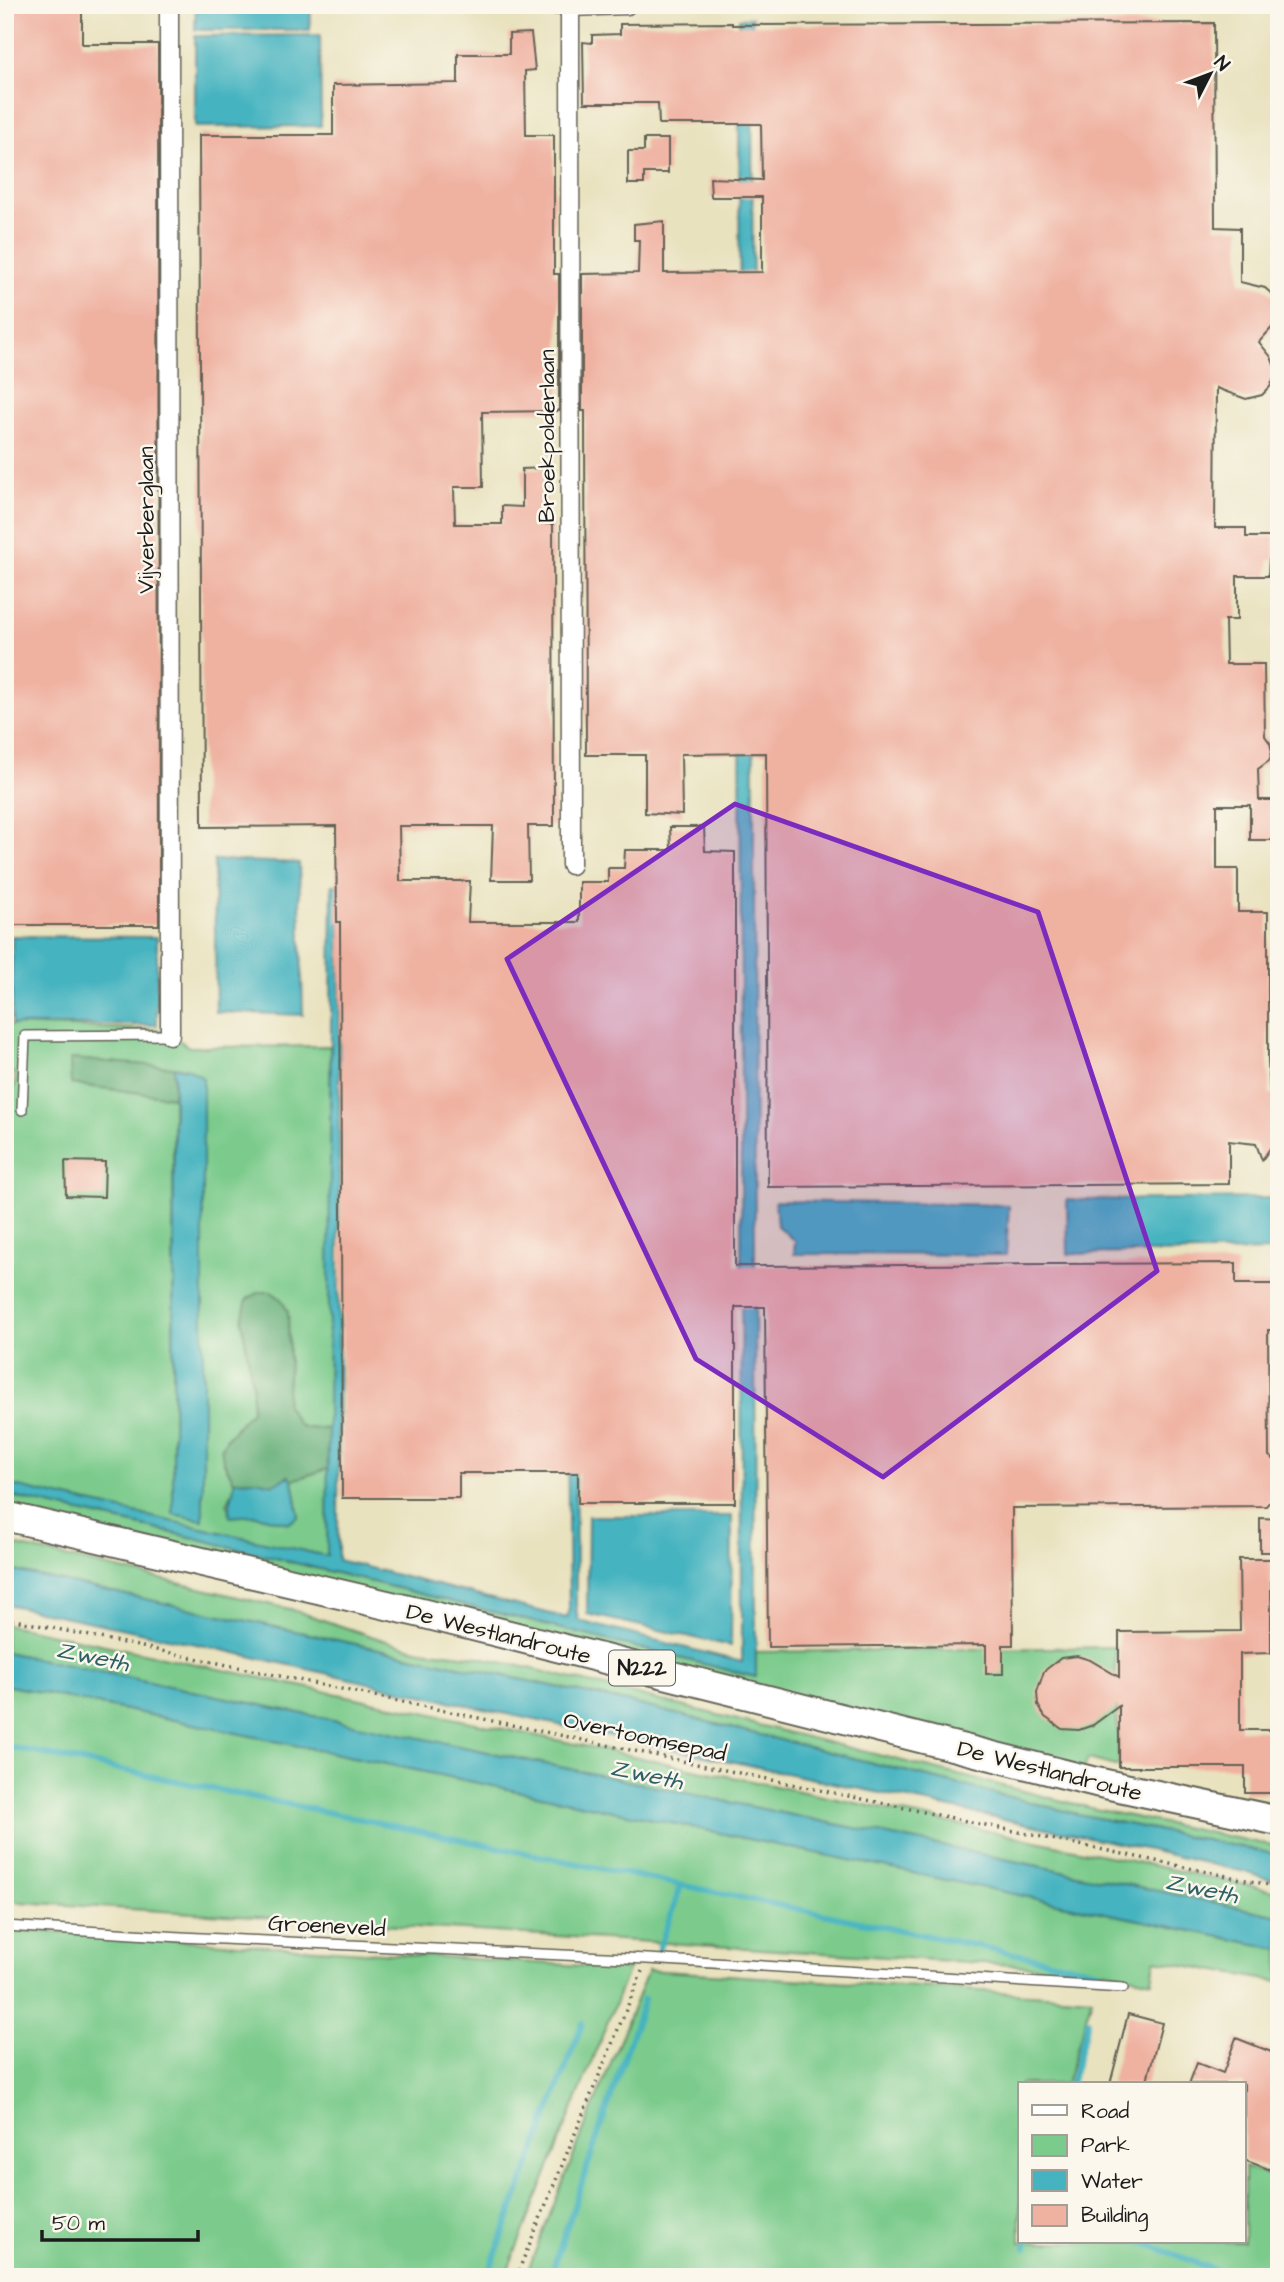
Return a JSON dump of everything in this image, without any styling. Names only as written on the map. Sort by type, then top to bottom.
[{"type":"main road","name":"De Westlandroute","points":[[5,1516],[421,1613],[1096,1782],[1279,1821]]},
{"type":"main road","name":"De Westlandroute","points":[[5,1535],[443,1637],[1095,1801],[1279,1840]]},
{"type":"street","name":"Vijverberglaan","points":[[169,5],[170,1035]]},
{"type":"street","name":"Broekpolderlaan","points":[[571,865],[565,6],[627,5]]},
{"type":"lane","points":[[22,1110],[26,1036],[170,1035]]},
{"type":"lane","name":"Groeneveld","points":[[5,1926],[195,1938],[647,1959],[1123,1988]]},
{"type":"path","name":"Overtoomsepad","points":[[5,1618],[1279,1887]]},
{"type":"path","points":[[516,2277],[647,1959]]},
{"type":"highlighted area","points":[[735,804],[1038,912],[1157,1271],[883,1477],[696,1359],[507,959]]},
{"type":"green space","points":[[5,939],[9,1025],[164,1030],[189,1047],[330,1046],[330,1429],[305,1428],[297,1424],[286,1405],[288,1312],[281,1299],[271,1292],[242,1320],[253,1390],[251,1411],[227,1438],[223,1461],[235,1488],[227,1504],[236,1515],[256,1515],[289,1523],[299,1516],[293,1480],[330,1468],[327,1556],[5,1488],[5,1095],[15,1085],[15,1073],[5,1072]],"holes":[[[71,1059],[189,1069],[203,1078],[203,1520],[173,1514],[173,1097],[71,1084]]]},
{"type":"green space","points":[[70,1059],[174,1067],[173,1097],[71,1084]]},
{"type":"green space","points":[[260,1292],[271,1292],[281,1299],[288,1312],[286,1405],[298,1424],[305,1428],[330,1429],[330,1468],[293,1480],[288,1476],[274,1484],[256,1480],[234,1481],[223,1460],[221,1448],[251,1411],[253,1390],[242,1320],[247,1299]]},
{"type":"green space","points":[[5,1495],[195,1538],[755,1677],[755,1652],[1115,1647],[1119,1767],[1088,1759],[1084,1769],[5,1507]]},
{"type":"green space","points":[[5,1543],[290,1609],[421,1650],[479,1657],[529,1668],[1095,1809],[1279,1847],[1279,1855],[1073,1813],[636,1704],[5,1569]]},
{"type":"green space","points":[[5,1624],[1279,1892],[1279,1916],[5,1652]]},
{"type":"green space","points":[[5,1685],[1279,1949],[1279,1982],[1155,1960],[1152,1981],[1106,1971],[5,1901]]},
{"type":"green space","points":[[5,1929],[629,1969],[505,2277],[5,2277]]},
{"type":"green space","points":[[648,1970],[1092,1998],[1067,2082],[1018,2082],[1018,2244],[1246,2244],[1246,2168],[1279,2179],[1279,2277],[525,2277]]},
{"type":"water","points":[[196,5],[311,5],[310,30],[195,30]]},
{"type":"water","points":[[752,17],[756,1677],[195,1538],[5,1495],[5,1484],[327,1556],[332,885],[340,886],[338,1560],[567,1618],[562,969],[573,967],[576,1611],[579,1621],[742,1662],[739,19]]},
{"type":"water","points":[[320,35],[321,126],[195,127],[195,36]]},
{"type":"water","points":[[214,860],[299,863],[303,1015],[216,1012]]},
{"type":"water","points":[[12,936],[157,937],[157,1025],[12,1025]]},
{"type":"water","points":[[174,1067],[189,1069],[203,1078],[203,1520],[173,1514]]},
{"type":"water","points":[[1279,1198],[1279,1251],[1068,1254],[1067,1200]]},
{"type":"water","points":[[775,1201],[1009,1205],[1006,1255],[794,1254],[795,1241],[777,1226]]},
{"type":"water","points":[[289,1476],[293,1480],[299,1516],[289,1523],[256,1515],[230,1517],[234,1481],[256,1480],[274,1484]]},
{"type":"water","points":[[588,1516],[732,1516],[731,1646],[587,1614]]},
{"type":"water","points":[[5,1569],[636,1704],[1073,1813],[1279,1855],[1279,1882],[1131,1846],[488,1710],[5,1604]]},
{"type":"water","points":[[5,1652],[1279,1916],[1279,1949],[5,1685]]},
{"type":"building","points":[[5,5],[82,5],[82,44],[158,44],[159,925],[5,925]]},
{"type":"building","points":[[1214,23],[1215,227],[1240,228],[1240,282],[1265,288],[1273,295],[1279,307],[1276,323],[1259,342],[1275,367],[1275,376],[1270,387],[1262,395],[1246,399],[1216,388],[1215,528],[1246,528],[1246,537],[1274,537],[1275,560],[1269,560],[1268,576],[1237,576],[1237,620],[1225,620],[1226,664],[1264,664],[1265,736],[1272,752],[1269,761],[1258,769],[1259,800],[1277,800],[1277,840],[1250,840],[1250,805],[1217,805],[1217,869],[1238,869],[1238,912],[1268,912],[1268,1062],[1270,1094],[1277,1094],[1278,1143],[1273,1144],[1262,1160],[1256,1144],[1229,1141],[1229,1184],[768,1187],[766,753],[681,754],[682,815],[645,813],[645,755],[586,755],[582,274],[638,273],[639,240],[634,240],[634,224],[664,221],[664,273],[762,272],[762,197],[711,197],[710,178],[762,180],[761,124],[659,124],[658,103],[584,103],[583,42],[592,43],[592,35],[620,34],[620,24]]},
{"type":"building","points":[[531,33],[535,70],[525,71],[526,135],[554,135],[554,274],[559,274],[559,411],[482,412],[483,487],[454,487],[455,524],[502,524],[502,506],[522,507],[522,469],[546,468],[546,524],[553,524],[554,826],[528,826],[529,880],[491,880],[493,826],[399,826],[400,881],[470,881],[468,922],[579,922],[579,882],[608,882],[608,868],[624,868],[625,850],[671,850],[670,827],[704,827],[705,851],[735,852],[735,1266],[1236,1263],[1236,1284],[1279,1284],[1279,1330],[1268,1330],[1269,1456],[1279,1463],[1279,1491],[1266,1506],[1012,1508],[1013,1645],[1003,1645],[1003,1674],[986,1674],[986,1645],[768,1647],[765,1307],[735,1307],[735,1503],[578,1503],[578,1473],[459,1473],[459,1498],[342,1498],[340,922],[337,922],[336,826],[202,827],[199,135],[333,135],[333,85],[458,83],[458,54],[509,54],[509,34]]},
{"type":"building","points":[[644,139],[668,139],[668,173],[644,173],[644,184],[628,184],[628,151],[644,151]]},
{"type":"building","points":[[65,1161],[105,1162],[104,1197],[66,1196]]},
{"type":"building","points":[[1260,1518],[1279,1519],[1279,1552],[1260,1552]]},
{"type":"building","points":[[1239,1559],[1271,1559],[1271,1653],[1240,1654],[1240,1730],[1279,1730],[1279,1793],[1245,1793],[1245,1767],[1119,1767],[1119,1706],[1093,1725],[1079,1730],[1062,1729],[1045,1717],[1038,1705],[1037,1692],[1044,1671],[1061,1658],[1077,1656],[1090,1660],[1119,1677],[1119,1632],[1240,1631]]},
{"type":"building","points":[[1128,2014],[1162,2023],[1147,2082],[1111,2082]]},
{"type":"building","points":[[1236,2038],[1279,2055],[1279,2173],[1246,2161],[1246,2082],[1190,2082],[1197,2063],[1223,2073]]},
{"type":"waterway","points":[[5,1746],[1099,1971]]},
{"type":"waterway","points":[[656,1957],[681,1886]]},
{"type":"waterway","points":[[550,2277],[644,1999]]},
{"type":"waterway","points":[[1072,2082],[1088,2021]]},
{"type":"waterway","points":[[487,2277],[582,2024]]},
{"type":"waterway","points":[[1026,2248],[1027,2244]]},
{"type":"waterway","points":[[1147,2244],[1233,2277]]},
{"type":"water label","name":"Zweth","points":[[93,1656]]},
{"type":"water label","name":"Zweth","points":[[647,1774]]},
{"type":"water label","name":"Zweth","points":[[1202,1888]]}]
